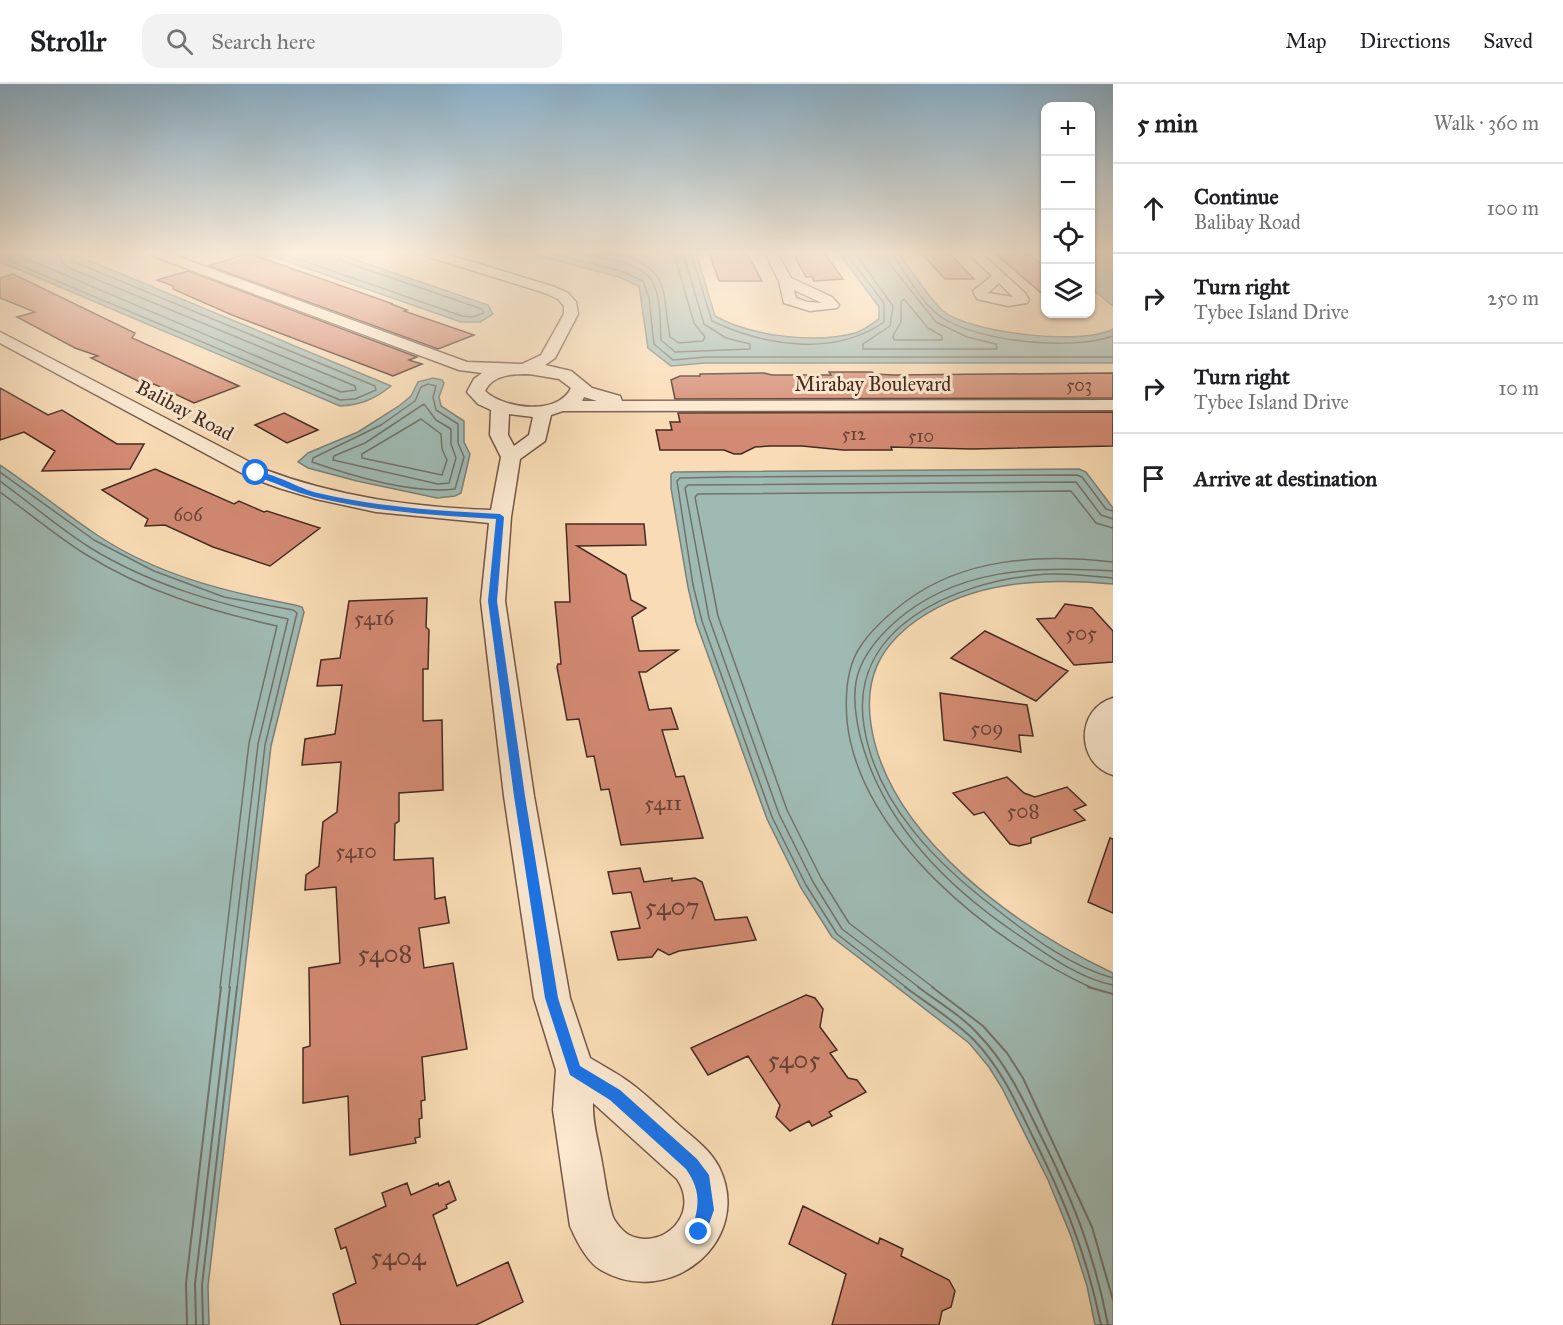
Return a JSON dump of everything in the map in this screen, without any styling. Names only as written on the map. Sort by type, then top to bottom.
[{"type":"street","name":"Mirabay Boulevard","points":[[313,311],[465,367],[518,369]]},
{"type":"street","points":[[550,364],[571,311]]},
{"type":"street","name":"Balibay Road","points":[[0,337],[256,473],[289,487],[313,495],[369,506],[414,512],[500,517]]},
{"type":"street","name":"Mirabay Boulevard","points":[[477,386],[484,379],[518,369],[550,364],[580,387],[633,407]]},
{"type":"street","points":[[465,367],[477,386],[476,392],[480,398],[500,408],[506,448],[493,601],[519,796],[552,998],[574,1070]]},
{"type":"street","points":[[506,448],[535,439],[552,408],[572,401],[579,394],[580,387]]},
{"type":"street","name":"Mirabay Boulevard","points":[[500,408],[1113,405]]},
{"type":"street","points":[[1113,707],[1105,711],[1097,724],[1097,740],[1107,760],[1113,765]]},
{"type":"water","points":[[116,311],[210,311],[391,386],[367,401],[340,406]]},
{"type":"water","points":[[429,311],[491,311],[493,314],[480,322],[461,322]]},
{"type":"water","points":[[643,311],[713,311],[715,316],[746,329],[803,338],[822,338],[858,332],[879,319],[879,311],[943,311],[957,319],[976,325],[1027,335],[1078,336],[1098,334],[1113,329],[1113,363],[705,363],[671,366],[648,348]]},
{"type":"water","points":[[433,378],[442,380],[444,383],[439,397],[441,406],[464,421],[464,442],[470,454],[461,493],[437,498],[357,481],[308,468],[298,462],[308,453],[358,432],[411,396],[418,382]]},
{"type":"water","points":[[0,465],[97,535],[144,561],[218,588],[302,607],[304,612],[271,746],[208,1286],[209,1325],[0,1325]]},
{"type":"water","points":[[1079,469],[1086,472],[1113,508],[1113,584],[1062,581],[1011,585],[986,589],[939,607],[904,630],[884,653],[872,679],[869,708],[882,766],[903,805],[930,841],[963,874],[999,904],[1076,954],[1113,973],[1113,1325],[1095,1325],[1087,1286],[1071,1236],[1048,1180],[1002,1088],[989,1067],[969,1043],[832,937],[801,888],[767,819],[696,622],[671,488],[671,474],[674,472]]},
{"type":"building","points":[[32,311],[89,311],[135,333],[132,338],[239,386],[194,403],[154,384],[148,386],[91,358],[98,356],[75,348],[17,317],[35,312]]},
{"type":"building","points":[[223,311],[294,311],[417,357],[409,360],[422,364],[393,376]]},
{"type":"building","points":[[333,311],[404,311],[474,335],[438,349]]},
{"type":"building","points":[[829,372],[872,372],[894,375],[1113,373],[1113,398],[675,399],[671,380],[680,376],[700,376],[700,374],[831,375]]},
{"type":"building","points":[[0,388],[48,415],[62,410],[117,444],[144,444],[130,469],[42,471],[55,451],[24,432],[0,440]]},
{"type":"building","points":[[1113,412],[1113,446],[972,449],[891,447],[892,450],[843,450],[770,446],[755,447],[741,454],[734,454],[724,450],[660,450],[656,430],[672,430],[670,422],[680,422],[678,413]]},
{"type":"building","points":[[284,413],[318,430],[287,443],[255,425]]},
{"type":"building","points":[[155,469],[234,504],[239,501],[264,512],[320,528],[270,566],[213,547],[165,525],[145,526],[148,519],[102,490]]},
{"type":"building","points":[[566,524],[644,524],[646,545],[577,546],[626,575],[631,600],[646,608],[632,617],[639,651],[678,650],[646,672],[639,672],[649,710],[671,708],[678,729],[662,730],[676,777],[684,776],[703,838],[621,845],[609,789],[601,790],[594,756],[587,757],[579,719],[567,720],[557,667],[561,664],[555,602],[570,602]]},
{"type":"building","points":[[427,598],[428,669],[423,669],[423,721],[442,720],[443,790],[399,793],[399,821],[395,824],[394,860],[433,858],[435,899],[445,897],[449,923],[419,928],[424,968],[453,963],[467,1049],[422,1057],[425,1100],[421,1101],[420,1137],[415,1138],[416,1143],[350,1155],[348,1096],[303,1103],[303,1048],[310,1046],[309,968],[340,963],[336,887],[305,890],[306,875],[319,866],[323,822],[337,812],[341,762],[302,765],[305,739],[335,734],[342,685],[317,686],[321,660],[340,658],[349,601]]},
{"type":"building","points":[[1065,604],[1092,608],[1113,631],[1113,662],[1074,665],[1037,619],[1055,618]]},
{"type":"building","points":[[985,631],[1068,671],[1036,701],[951,658]]},
{"type":"building","points":[[940,693],[1027,705],[1033,736],[1019,735],[1021,752],[944,740]]},
{"type":"building","points":[[1007,777],[1024,793],[1035,797],[1067,787],[1086,805],[1074,810],[1085,820],[1031,838],[1031,843],[1019,846],[1010,844],[984,812],[974,815],[953,793]]},
{"type":"building","points":[[1110,838],[1113,839],[1113,913],[1088,902]]},
{"type":"building","points":[[640,868],[644,882],[695,878],[702,882],[715,920],[747,917],[756,940],[679,951],[669,955],[658,949],[652,957],[618,960],[611,932],[640,928],[631,892],[613,894],[608,872]]},
{"type":"building","points":[[806,995],[815,998],[823,1009],[820,1027],[837,1050],[830,1053],[848,1078],[857,1080],[866,1092],[829,1112],[832,1116],[812,1126],[809,1121],[790,1131],[776,1117],[780,1105],[748,1056],[708,1075],[691,1048]]},
{"type":"building","points":[[449,1181],[456,1200],[433,1215],[457,1286],[508,1262],[523,1302],[476,1325],[341,1325],[333,1294],[356,1283],[346,1247],[341,1249],[335,1229],[386,1206],[382,1193],[407,1183],[411,1195],[438,1183],[439,1186]]},
{"type":"building","points":[[803,1206],[878,1244],[880,1238],[903,1249],[901,1256],[949,1280],[955,1291],[951,1307],[942,1311],[939,1325],[832,1325],[846,1274],[789,1244]]},
{"type":"route","points":[[256,473],[313,495],[369,506],[414,512],[500,517],[493,601],[519,796],[552,998],[574,1070],[615,1095],[692,1164],[703,1180],[706,1210],[699,1232]]}]
